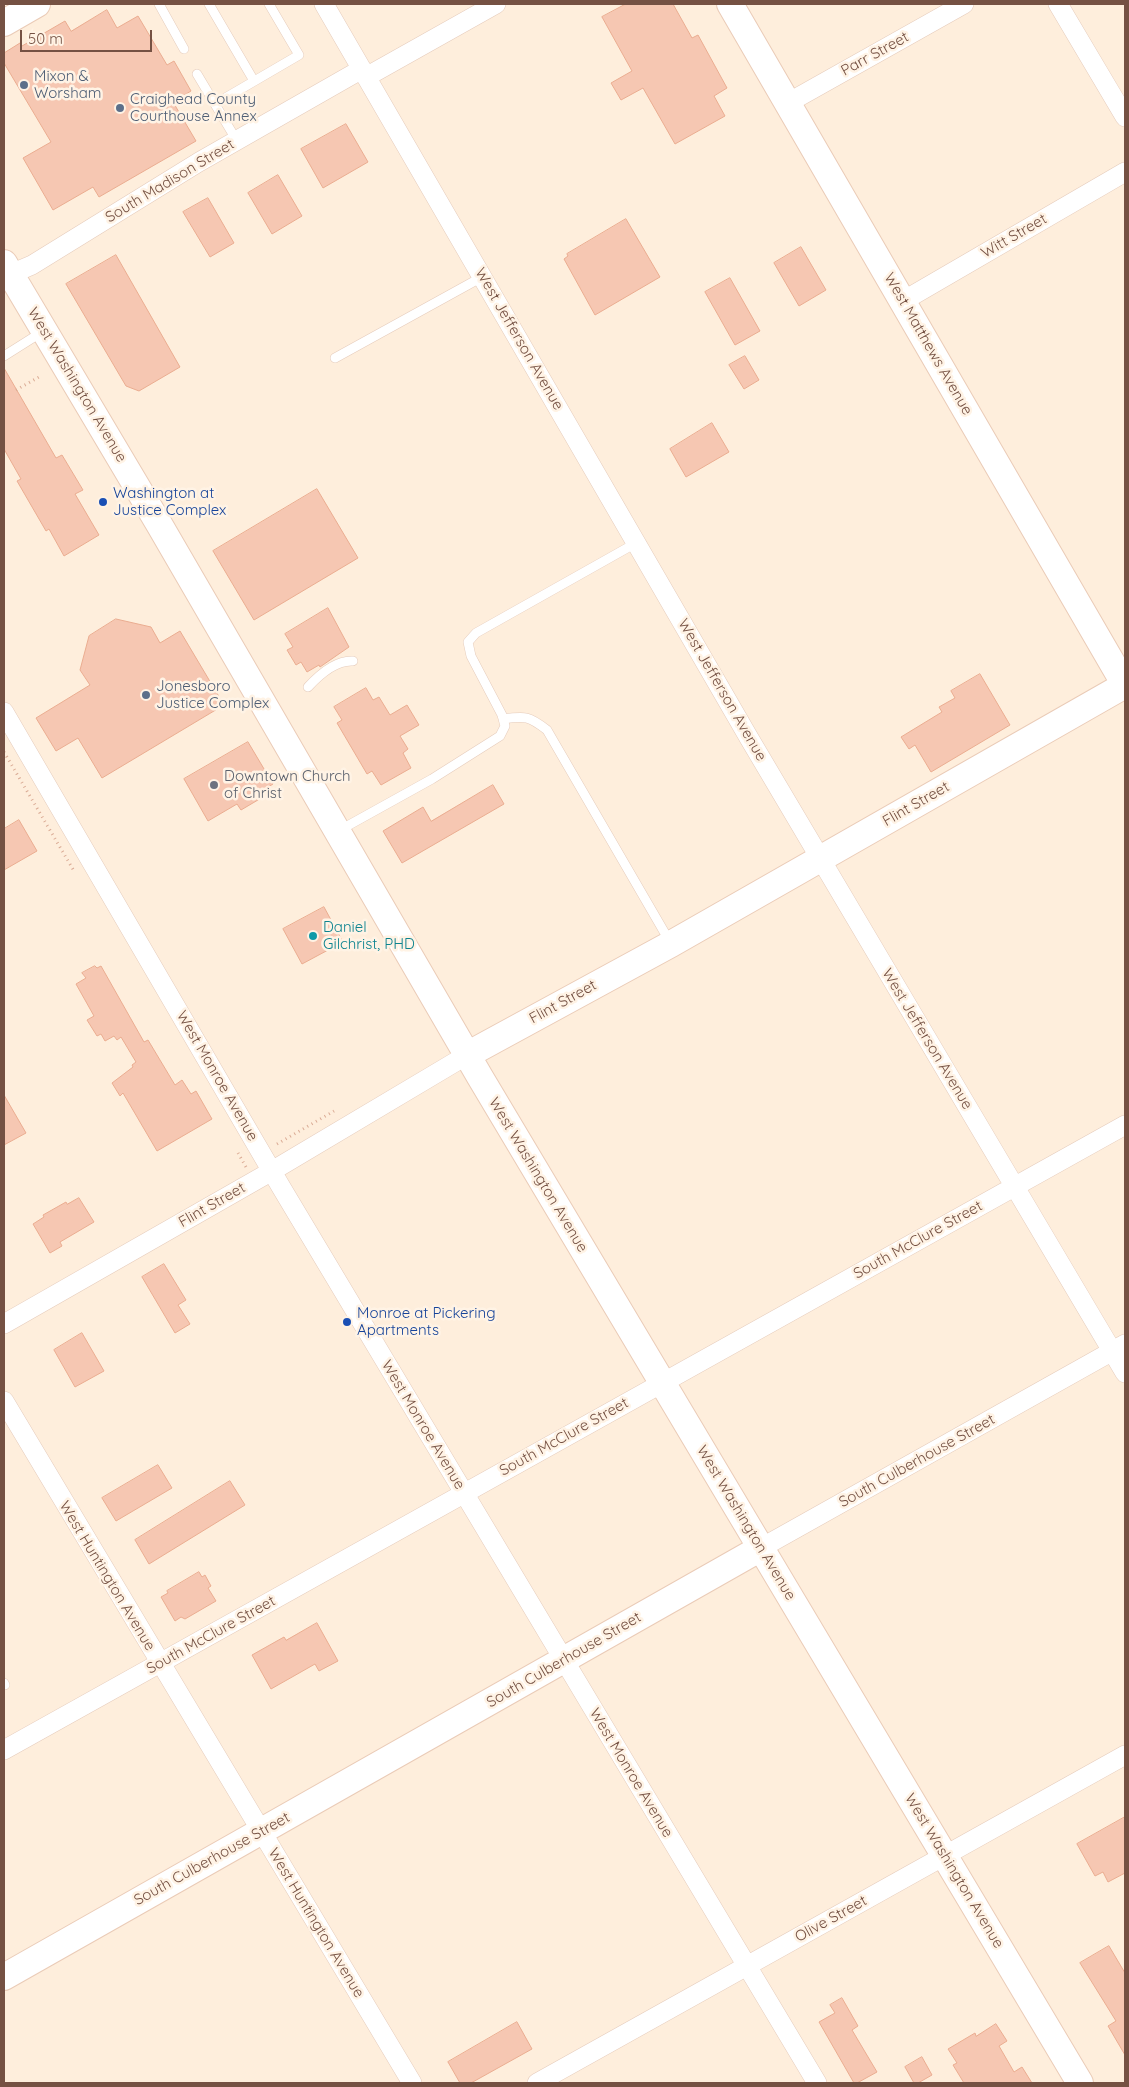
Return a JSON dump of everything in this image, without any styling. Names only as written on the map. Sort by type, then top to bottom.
[{"type":"street","points":[[4,23],[38,4]]},
{"type":"street","name":"West Jefferson Avenue","points":[[324,4],[636,543],[1014,1186],[1119,1348],[1125,1372]]},
{"type":"street","name":"South Madison Street","points":[[6,272],[32,266],[199,162],[496,4]]},
{"type":"street","name":"West Matthews Avenue","points":[[730,4],[786,104],[849,206],[902,301],[1125,685]]},
{"type":"street","name":"Parr Street","points":[[786,104],[964,4]]},
{"type":"street","points":[[1058,4],[1125,117]]},
{"type":"street","name":"Witt Street","points":[[902,301],[1125,172]]},
{"type":"street","name":"West Washington Avenue","points":[[6,272],[44,331],[159,524],[467,1055],[1080,2083]]},
{"type":"street","name":"Flint Street","points":[[4,1324],[272,1171],[467,1055],[671,944],[1125,685]]},
{"type":"street","name":"West Monroe Avenue","points":[[4,712],[272,1171],[817,2083]]},
{"type":"street","name":"South McClure Street","points":[[4,1750],[638,1395],[663,1384],[1125,1124]]},
{"type":"street","name":"South Culberhouse Street","points":[[4,1977],[761,1548],[1119,1348]]},
{"type":"street","name":"West Huntington Avenue","points":[[4,1402],[412,2083]]},
{"type":"street","name":"Olive Street","points":[[537,2083],[1125,1755]]},
{"type":"lane","points":[[159,4],[184,49]]},
{"type":"lane","points":[[208,4],[254,81]]},
{"type":"lane","points":[[215,104],[299,55],[269,4]]},
{"type":"lane","points":[[197,74],[237,142]]},
{"type":"lane","points":[[335,358],[482,277]]},
{"type":"lane","points":[[4,356],[44,331]]},
{"type":"lane","points":[[337,832],[432,779],[500,736],[506,726],[471,656],[468,642],[476,633],[636,543]]},
{"type":"lane","points":[[308,687],[318,677],[344,661],[353,661]]},
{"type":"lane","points":[[503,719],[520,717],[533,719],[547,730],[671,944]]},
{"type":"path","points":[[16,390],[39,377]]},
{"type":"building","points":[[626,4],[673,4],[692,38],[698,35],[727,88],[714,96],[725,116],[675,144],[643,88],[621,100],[611,83],[632,71],[602,17]]},
{"type":"building","name":"Craighead County Courthouse Annex","points":[[107,10],[117,28],[138,16],[167,65],[174,61],[191,91],[173,102],[196,141],[99,197],[93,187],[53,210],[23,158],[51,142],[4,63],[4,53],[20,43],[22,46],[65,21],[71,31]]},
{"type":"building","points":[[346,124],[368,162],[323,188],[301,149]]},
{"type":"building","points":[[278,175],[302,216],[272,234],[248,193]]},
{"type":"building","points":[[208,198],[234,243],[210,257],[183,212]]},
{"type":"building","points":[[626,219],[660,277],[595,315],[564,259],[568,256],[567,254]]},
{"type":"building","points":[[801,247],[826,290],[799,306],[774,263]]},
{"type":"building","points":[[116,255],[180,367],[139,391],[126,386],[66,284]]},
{"type":"building","points":[[730,278],[760,331],[735,345],[705,292]]},
{"type":"building","points":[[745,356],[759,380],[744,389],[729,365]]},
{"type":"building","points":[[4,368],[56,458],[62,455],[83,490],[75,494],[99,535],[64,556],[49,529],[46,531],[17,481],[21,479],[4,449]]},
{"type":"building","points":[[712,423],[729,452],[686,477],[670,449]]},
{"type":"building","points":[[317,489],[358,558],[254,620],[213,551]]},
{"type":"building","points":[[328,608],[349,647],[320,667],[319,665],[307,672],[301,662],[296,665],[287,650],[293,647],[285,634]]},
{"type":"building","name":"Jonesboro Justice Complex","points":[[116,619],[151,627],[160,643],[180,631],[224,705],[102,778],[78,738],[56,751],[36,718],[90,685],[80,670],[89,636]]},
{"type":"building","points":[[980,674],[1010,725],[931,772],[915,745],[909,749],[901,737],[942,712],[939,707],[955,698],[951,691]]},
{"type":"building","points":[[366,688],[373,700],[379,697],[390,715],[407,705],[419,725],[400,736],[408,749],[403,753],[411,768],[381,785],[372,771],[367,774],[337,723],[342,720],[334,707]]},
{"type":"building","points":[[248,742],[273,784],[260,792],[263,797],[241,810],[237,804],[208,821],[184,779]]},
{"type":"building","points":[[493,785],[504,804],[402,863],[383,831],[423,807],[431,821]]},
{"type":"building","points":[[19,820],[37,851],[4,870],[4,829]]},
{"type":"building","name":"Daniel Gilchrist, PHD","points":[[324,907],[343,942],[302,964],[283,929]]},
{"type":"building","points":[[95,966],[97,968],[101,966],[144,1042],[148,1040],[175,1085],[182,1080],[191,1094],[196,1091],[212,1119],[157,1151],[123,1093],[120,1096],[112,1083],[133,1067],[132,1065],[136,1062],[121,1037],[117,1040],[114,1036],[105,1041],[101,1034],[97,1036],[87,1020],[94,1016],[76,984],[86,978],[82,973]]},
{"type":"building","points":[[4,1095],[26,1133],[4,1145]]},
{"type":"building","points":[[79,1198],[94,1222],[60,1242],[62,1246],[50,1253],[33,1224],[44,1217],[43,1215],[66,1202],[67,1204]]},
{"type":"building","points":[[164,1264],[186,1300],[178,1305],[190,1324],[175,1333],[142,1277]]},
{"type":"building","points":[[82,1333],[104,1371],[75,1387],[54,1350]]},
{"type":"building","points":[[158,1465],[172,1488],[116,1521],[102,1498]]},
{"type":"building","points":[[230,1481],[245,1505],[149,1564],[135,1540]]},
{"type":"building","points":[[199,1572],[202,1577],[205,1575],[211,1586],[208,1588],[216,1601],[185,1619],[181,1617],[175,1621],[161,1597],[168,1593],[167,1591]]},
{"type":"building","points":[[317,1623],[338,1661],[319,1671],[315,1664],[271,1689],[252,1655],[284,1637],[286,1640]]},
{"type":"building","points":[[1125,1817],[1125,1873],[1108,1882],[1103,1872],[1095,1876],[1077,1844]]},
{"type":"building","points":[[1109,1946],[1125,1973],[1125,2055],[1108,2026],[1116,2021],[1080,1963]]},
{"type":"building","points":[[842,1998],[858,2026],[852,2030],[877,2072],[857,2083],[854,2083],[819,2022],[835,2013],[830,2005]]},
{"type":"building","points":[[517,2022],[532,2049],[471,2083],[460,2083],[448,2062]]},
{"type":"building","points":[[996,2024],[1007,2041],[999,2046],[1014,2072],[1022,2067],[1032,2083],[964,2083],[953,2065],[957,2063],[948,2049],[975,2033],[976,2036]]},
{"type":"building","points":[[922,2057],[932,2075],[918,2083],[914,2083],[905,2067]]},
{"type":"place","name":"Mixon & Worsham","points":[[24,85]]},
{"type":"place","name":"Craighead County Courthouse Annex","points":[[120,108]]},
{"type":"place","name":"Washington at Justice Complex","points":[[103,502]]},
{"type":"place","name":"Jonesboro Justice Complex","points":[[146,695]]},
{"type":"place","name":"Downtown Church of Christ","points":[[214,785]]},
{"type":"place","name":"Daniel Gilchrist, PHD","points":[[313,936]]},
{"type":"place","name":"Monroe at Pickering Apartments","points":[[347,1322]]}]
